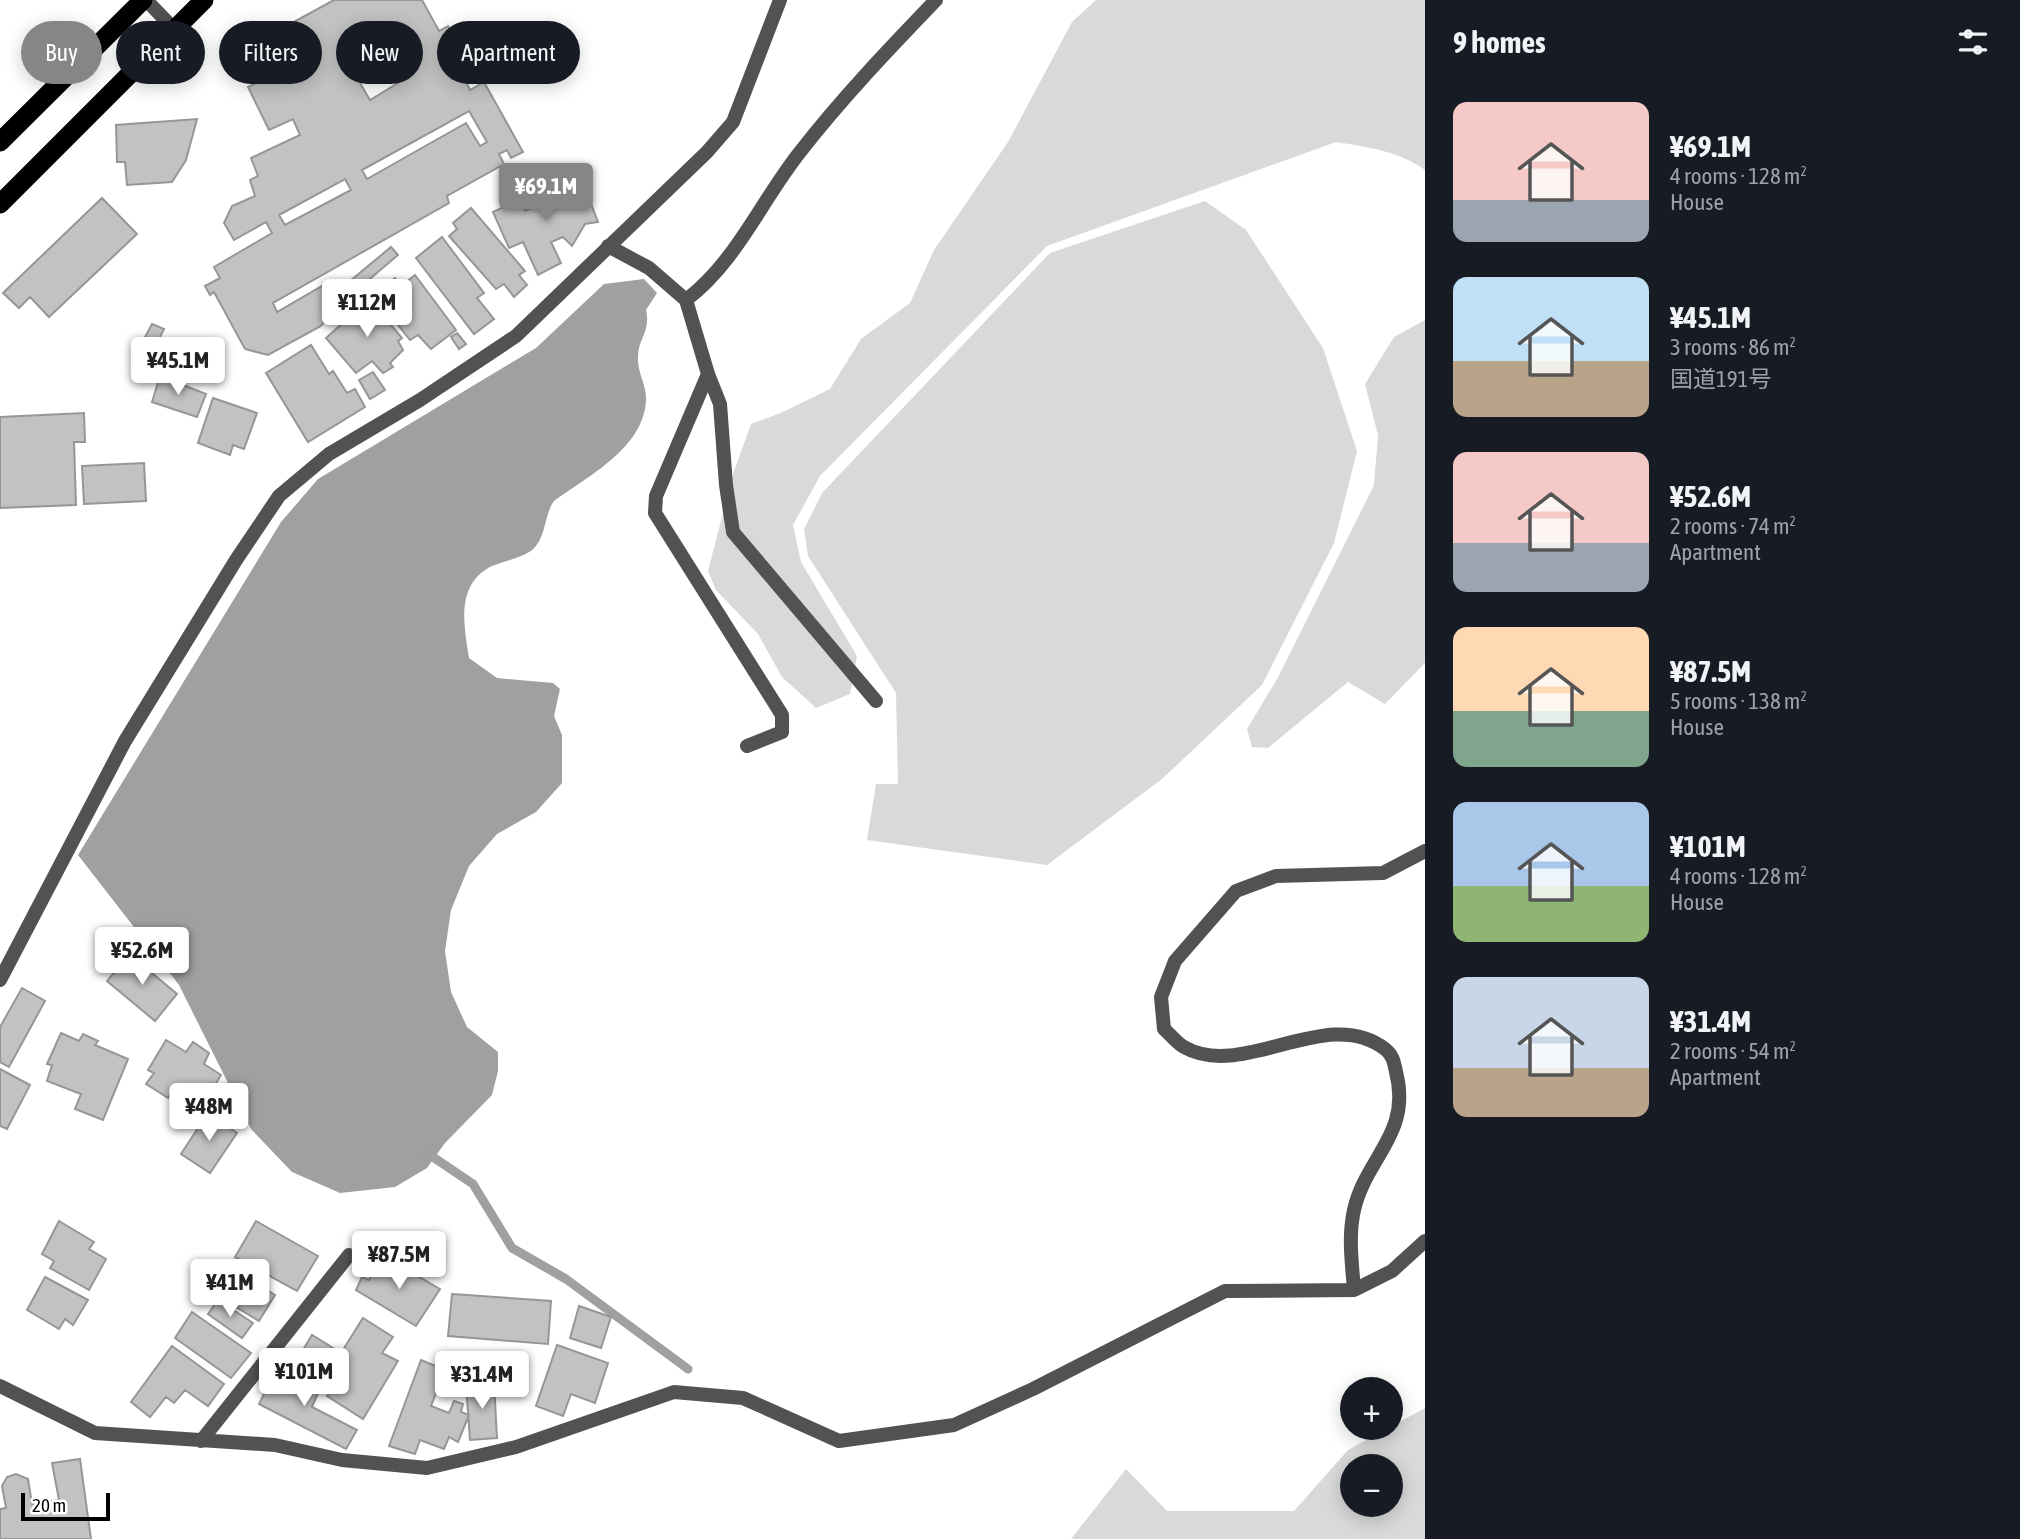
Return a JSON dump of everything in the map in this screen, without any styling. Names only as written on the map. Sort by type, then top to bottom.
[{"type":"highway","points":[[0,142],[144,0]]},
{"type":"highway","points":[[183,21],[204,0]]},
{"type":"highway","points":[[0,204],[120,84]]},
{"type":"street","points":[[144,0],[165,21]]},
{"type":"street","points":[[0,980],[125,741],[236,560],[279,496],[329,454],[420,400],[516,336],[707,152],[733,122],[780,0]]},
{"type":"street","points":[[686,300],[702,287],[737,247],[800,152],[936,0]]},
{"type":"street","points":[[608,246],[649,268],[686,300],[720,404],[726,485],[733,532],[876,701]]},
{"type":"street","points":[[708,374],[656,496],[655,513],[782,715],[782,732],[747,746]]},
{"type":"street","points":[[1354,1290],[1350,1246],[1354,1209],[1396,1126],[1401,1091],[1392,1054],[1373,1039],[1348,1033],[1215,1055],[1185,1048],[1164,1029],[1161,997],[1175,961],[1236,891],[1276,876],[1383,873],[1425,851]]},
{"type":"street","points":[[0,1386],[95,1433],[275,1445],[342,1461],[427,1468],[516,1447],[674,1392],[743,1398],[839,1441],[903,1434],[954,1424],[1033,1389],[1225,1292],[1354,1290],[1392,1271],[1425,1241]]},
{"type":"street","points":[[201,1441],[349,1255]]},
{"type":"shaded area","points":[[1096,0],[1425,0],[1425,170],[1393,154],[1336,142],[1047,246],[820,476],[793,525],[801,562],[857,656],[850,694],[816,708],[782,677],[758,634],[716,590],[708,571],[734,471],[751,424],[830,389],[861,339],[910,303],[934,250],[1008,142],[1072,22]]},
{"type":"shaded area","points":[[1205,201],[1246,230],[1323,348],[1357,451],[1334,543],[1262,685],[1162,779],[1047,865],[867,840],[876,784],[898,784],[896,693],[808,556],[804,529],[822,493],[1050,253]]},
{"type":"shaded area","points":[[644,279],[657,293],[646,310],[646,330],[639,350],[638,363],[646,400],[636,433],[598,471],[554,501],[540,540],[532,550],[492,566],[480,574],[467,595],[464,620],[469,658],[497,678],[553,683],[560,689],[554,716],[562,735],[562,783],[536,812],[497,834],[469,866],[451,910],[445,951],[451,992],[467,1027],[498,1052],[498,1071],[492,1095],[445,1143],[427,1168],[395,1187],[340,1193],[292,1172],[251,1129],[179,985],[78,855],[281,522],[318,479],[536,348],[604,284]]},
{"type":"shaded area","points":[[1425,320],[1425,663],[1385,704],[1348,682],[1268,748],[1252,747],[1247,729],[1276,681],[1374,485],[1378,435],[1365,384],[1394,337]]},
{"type":"shaded area","points":[[1425,1408],[1425,1539],[1071,1539],[1126,1469],[1167,1511],[1294,1511],[1340,1459],[1340,1517],[1403,1517],[1403,1454],[1344,1454],[1366,1440],[1403,1440],[1403,1420]]},
{"type":"building","points":[[334,0],[422,0],[437,27],[437,84],[467,84],[470,90],[485,84],[523,152],[511,158],[507,150],[499,154],[504,164],[447,196],[449,203],[273,303],[277,312],[329,282],[340,302],[321,326],[268,355],[245,349],[214,292],[210,295],[205,286],[220,278],[214,267],[272,233],[266,222],[234,240],[224,223],[232,206],[255,196],[250,180],[258,176],[251,158],[300,135],[293,119],[269,130],[248,87],[254,84],[322,84],[322,21],[296,21]],"holes":[[[469,111],[487,142],[480,146],[466,123],[367,179],[362,170]],[[345,179],[351,190],[285,225],[279,215]]]},
{"type":"building","points":[[197,119],[186,160],[172,182],[127,185],[125,162],[117,162],[116,125]]},
{"type":"building","points":[[554,176],[559,187],[566,184],[573,198],[586,191],[598,222],[585,224],[572,246],[563,237],[551,242],[561,263],[538,275],[523,242],[509,248],[493,212],[520,199],[525,211],[544,203],[535,185]]},
{"type":"building","points":[[102,198],[137,234],[49,317],[30,297],[19,308],[3,293]]},
{"type":"building","points":[[471,208],[525,271],[519,275],[527,285],[514,297],[504,284],[496,289],[449,236],[457,229],[453,223]]},
{"type":"building","points":[[442,237],[484,293],[477,298],[494,319],[474,334],[416,258]]},
{"type":"building","points":[[391,247],[398,255],[351,295],[344,286]]},
{"type":"building","points":[[415,275],[456,330],[431,349],[418,335],[410,340],[374,295],[395,278],[400,287]]},
{"type":"building","points":[[369,299],[402,338],[398,341],[403,350],[390,363],[393,367],[383,373],[372,361],[356,373],[326,338]]},
{"type":"building","points":[[152,324],[164,329],[155,347],[143,341]]},
{"type":"building","points":[[457,333],[466,344],[459,349],[451,337]]},
{"type":"building","points":[[311,345],[329,374],[333,371],[347,393],[355,389],[365,407],[308,442],[266,373]]},
{"type":"building","points":[[373,372],[385,390],[370,399],[359,380]]},
{"type":"building","points":[[160,376],[206,394],[197,417],[152,402]]},
{"type":"building","points":[[213,398],[257,413],[244,449],[233,445],[230,455],[198,443]]},
{"type":"building","points":[[84,413],[85,442],[74,442],[76,505],[0,508],[0,417]]},
{"type":"building","points":[[144,463],[146,501],[84,504],[82,466]]},
{"type":"building","points":[[129,954],[177,994],[155,1021],[107,981]]},
{"type":"building","points":[[22,988],[45,1001],[9,1067],[0,1062],[0,1027]]},
{"type":"building","points":[[61,1033],[79,1041],[83,1034],[98,1041],[95,1045],[128,1059],[103,1120],[75,1109],[81,1094],[47,1081],[52,1065],[47,1064]]},
{"type":"building","points":[[166,1040],[186,1052],[193,1042],[209,1053],[204,1064],[221,1075],[202,1106],[174,1089],[168,1098],[146,1084],[154,1073],[148,1070]]},
{"type":"building","points":[[0,1069],[30,1085],[7,1129],[0,1126]]},
{"type":"building","points":[[208,1113],[237,1133],[210,1173],[181,1154]]},
{"type":"building","points":[[59,1221],[94,1242],[89,1249],[106,1259],[89,1290],[50,1268],[54,1261],[42,1254]]},
{"type":"building","points":[[256,1221],[318,1256],[297,1291],[235,1257]]},
{"type":"building","points":[[383,1256],[440,1289],[416,1326],[356,1290],[362,1277],[369,1280]]},
{"type":"building","points":[[227,1266],[275,1295],[259,1321],[211,1292]]},
{"type":"building","points":[[45,1277],[88,1300],[73,1325],[65,1319],[59,1329],[27,1310]]},
{"type":"building","points":[[452,1294],[551,1301],[548,1344],[448,1336]]},
{"type":"building","points":[[218,1300],[253,1323],[242,1338],[208,1314]]},
{"type":"building","points":[[579,1306],[611,1317],[601,1348],[570,1338]]},
{"type":"building","points":[[192,1312],[251,1353],[231,1378],[175,1338]]},
{"type":"building","points":[[363,1318],[393,1337],[382,1353],[398,1361],[363,1419],[327,1396],[333,1388],[294,1365],[312,1335],[341,1353]]},
{"type":"building","points":[[557,1345],[608,1363],[595,1403],[571,1394],[563,1416],[536,1406]]},
{"type":"building","points":[[172,1346],[224,1384],[208,1406],[185,1390],[174,1403],[166,1397],[150,1417],[131,1402]]},
{"type":"building","points":[[421,1360],[445,1370],[431,1406],[449,1413],[454,1401],[463,1404],[461,1412],[469,1415],[458,1442],[449,1437],[444,1449],[420,1440],[415,1454],[389,1446]]},
{"type":"building","points":[[277,1368],[319,1391],[312,1407],[357,1430],[346,1449],[259,1404]]},
{"type":"building","points":[[494,1383],[497,1438],[470,1440],[466,1385]]},
{"type":"building","points":[[80,1459],[91,1539],[0,1539],[0,1509],[6,1508],[2,1486],[7,1477],[16,1474],[28,1479],[32,1504],[59,1500],[52,1463]]},
{"type":"waterway","points":[[427,1153],[473,1184],[512,1248],[566,1279],[688,1369]]}]
